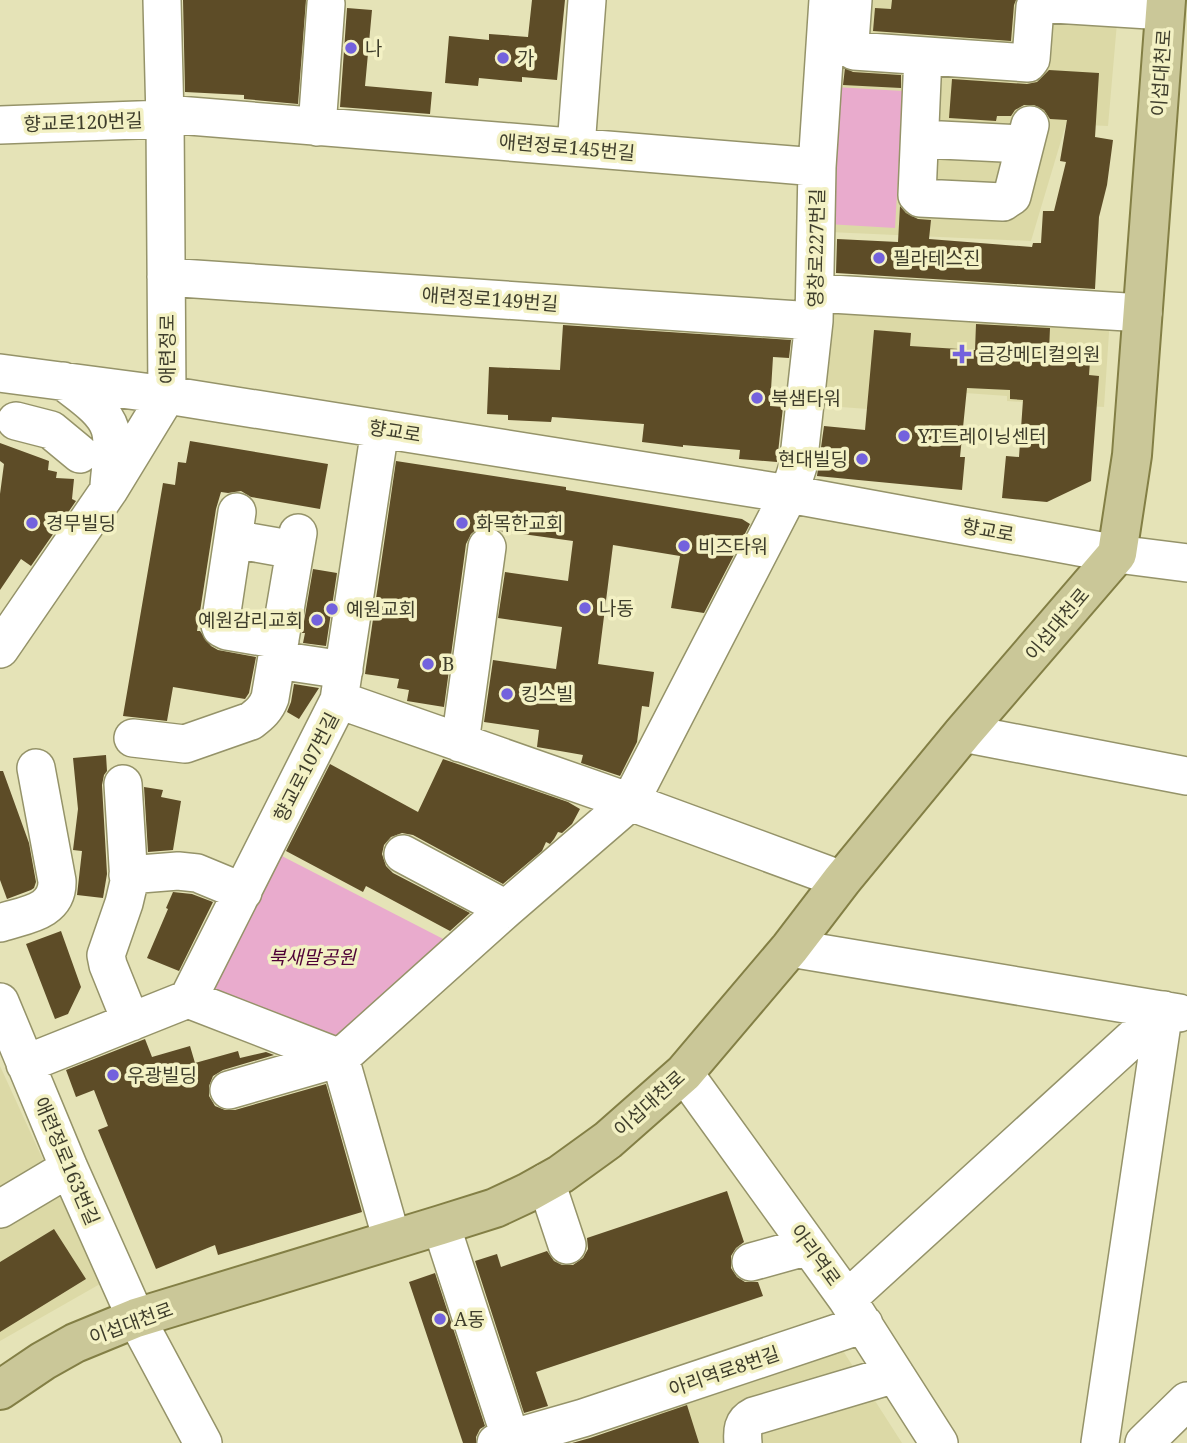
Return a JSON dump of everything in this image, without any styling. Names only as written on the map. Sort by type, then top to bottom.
[{"type":"main road","name":"이섭대천로","points":[[0,1390],[75,1343],[136,1318],[495,1208],[527,1194],[561,1174],[608,1140],[684,1073],[790,948],[842,880],[963,733],[1117,554],[1132,455],[1166,6]]},
{"type":"street","name":"애련정로","points":[[0,649],[109,490],[167,395],[162,0]]},
{"type":"street","points":[[576,148],[587,0]]},
{"type":"street","name":"영창로227번길","points":[[789,494],[798,466],[815,307],[817,167],[828,0]]},
{"type":"street","points":[[853,0],[850,42],[854,51],[1029,62],[1035,7],[1040,3],[1166,6]]},
{"type":"street","points":[[317,127],[326,4]]},
{"type":"street","points":[[920,139],[1027,134],[1012,196],[1003,202],[923,199],[917,195],[923,56]]},
{"type":"street","name":"향교로120번길","points":[[0,125],[165,117]]},
{"type":"street","name":"애련정로145번길","points":[[165,117],[817,167]]},
{"type":"street","name":"애련정로149번길","points":[[166,276],[815,307]]},
{"type":"street","points":[[815,307],[1143,313]]},
{"type":"street","name":"향교로","points":[[0,373],[73,389],[167,395],[789,494],[1117,554],[1187,563]]},
{"type":"street","points":[[80,454],[34,426],[73,389],[103,416],[110,429],[112,445],[109,490]]},
{"type":"street","name":"향교로107번길","points":[[188,999],[342,685],[380,429]]},
{"type":"street","points":[[229,1090],[340,1058],[630,802],[789,494]]},
{"type":"street","points":[[133,738],[185,744],[198,741],[251,721],[267,707],[270,698],[278,650],[296,542],[235,525],[221,628],[278,650],[460,743],[842,880]]},
{"type":"street","points":[[460,743],[487,547]]},
{"type":"street","points":[[963,733],[1187,776]]},
{"type":"street","points":[[0,923],[40,910],[56,895],[57,881],[36,768]]},
{"type":"street","points":[[123,784],[129,883],[106,955],[131,1022]]},
{"type":"street","points":[[403,854],[506,909]]},
{"type":"street","points":[[128,875],[178,871],[197,873],[243,891]]},
{"type":"street","points":[[790,948],[1175,1013]]},
{"type":"street","points":[[26,1064],[188,999],[340,1058]]},
{"type":"street","name":"애련정로163번길","points":[[0,1002],[68,1168],[136,1318],[203,1443]]},
{"type":"street","points":[[856,1312],[1175,1013]]},
{"type":"street","points":[[1100,1443],[1175,1013]]},
{"type":"street","points":[[340,1058],[392,1240]]},
{"type":"street","name":"아리역로","points":[[684,1073],[856,1312],[939,1443]]},
{"type":"street","points":[[0,1209],[68,1168]]},
{"type":"street","points":[[546,1182],[566,1245]]},
{"type":"street","points":[[441,1225],[501,1434]]},
{"type":"street","points":[[751,1262],[809,1246]]},
{"type":"street","name":"아리역로8번길","points":[[501,1434],[588,1431],[856,1312]]},
{"type":"street","points":[[744,1443],[744,1425],[747,1419],[895,1374]]},
{"type":"street","points":[[1144,1443],[1187,1401]]},
{"type":"shaded area","points":[[841,0],[1119,0],[1108,126],[1066,124],[1031,241],[829,232]]},
{"type":"shaded area","name":"금강메디컬의원","points":[[821,298],[1110,318],[1104,407],[1007,401],[1007,396],[910,389],[908,412],[814,405]]},
{"type":"shaded area","points":[[0,1066],[100,1284],[0,1341]]},
{"type":"shaded area","points":[[838,1343],[902,1443],[656,1443],[644,1403]]},
{"type":"green space","points":[[835,87],[903,91],[895,228],[827,224]]},
{"type":"green space","name":"북새말공원","points":[[276,853],[453,944],[339,1051],[215,990],[215,984]]},
{"type":"building","points":[[183,0],[306,0],[298,104],[244,99],[244,95],[185,92]]},
{"type":"building","name":"가","points":[[532,0],[565,0],[557,80],[522,77],[522,82],[479,78],[478,86],[445,83],[449,36],[489,40],[489,34],[528,37]]},
{"type":"building","points":[[892,0],[1016,0],[1011,41],[873,31],[875,8],[891,9]]},
{"type":"building","name":"나","points":[[347,8],[372,10],[365,86],[432,92],[430,114],[340,107]]},
{"type":"building","points":[[845,68],[853,72],[901,75],[901,88],[843,85]]},
{"type":"building","points":[[1049,70],[1099,73],[1095,137],[1113,140],[1107,185],[1099,217],[1095,289],[836,273],[837,239],[898,242],[900,206],[906,213],[918,219],[931,220],[929,239],[1032,247],[1033,243],[1041,243],[1043,211],[1054,211],[1066,162],[1060,161],[1067,120],[1050,119],[1044,110],[1034,105],[1024,105],[1011,116],[997,116],[996,121],[949,118],[952,79],[1027,84],[1037,82]]},
{"type":"building","points":[[976,324],[1050,328],[1049,351],[1066,353],[1066,360],[1090,361],[1089,375],[1099,376],[1091,481],[1047,502],[1002,498],[1006,456],[1019,457],[1023,400],[1010,399],[1010,390],[967,388],[960,457],[965,457],[962,490],[817,476],[824,426],[865,430],[874,330],[911,333],[910,346],[975,350]]},
{"type":"building","points":[[563,325],[791,340],[789,358],[773,357],[770,406],[783,407],[777,462],[739,459],[740,450],[642,442],[644,424],[552,417],[551,422],[508,420],[508,415],[487,414],[489,367],[560,370]]},
{"type":"building","points":[[190,441],[328,464],[320,509],[251,497],[241,491],[221,492],[197,631],[218,650],[256,657],[249,693],[245,699],[173,687],[167,721],[123,716],[163,483],[175,485],[178,462],[186,463]]},
{"type":"building","name":"경무빌딩","points":[[0,443],[49,461],[48,470],[57,472],[56,478],[74,479],[72,499],[76,501],[31,566],[21,559],[0,590],[0,494],[4,464],[0,461]]},
{"type":"building","points":[[396,461],[566,487],[566,490],[742,519],[750,524],[704,613],[671,608],[680,556],[613,545],[598,664],[654,672],[649,707],[642,706],[637,742],[620,776],[581,763],[583,755],[537,747],[539,730],[484,722],[493,660],[556,669],[562,627],[498,618],[505,572],[568,581],[573,541],[500,531],[489,526],[478,528],[471,534],[466,544],[444,707],[407,701],[409,690],[397,688],[399,679],[365,674]]},
{"type":"building","points":[[313,569],[337,573],[326,646],[303,643],[305,633],[302,633]]},
{"type":"building","points":[[294,684],[319,688],[299,719],[287,712]]},
{"type":"building","points":[[106,755],[107,771],[102,785],[107,874],[103,898],[77,895],[82,851],[73,850],[78,809],[73,758]]},
{"type":"building","points":[[443,759],[568,802],[580,809],[572,824],[562,833],[558,832],[550,844],[546,842],[542,851],[503,884],[413,835],[402,833],[391,837],[384,845],[382,854],[386,866],[393,873],[470,913],[450,931],[366,886],[363,892],[286,851],[330,764],[418,812]]},
{"type":"building","points":[[0,771],[3,771],[29,843],[36,882],[31,890],[7,899],[0,880]]},
{"type":"building","points":[[144,787],[163,790],[161,797],[181,801],[173,850],[148,852]]},
{"type":"building","points":[[173,892],[192,894],[213,902],[179,971],[147,958]]},
{"type":"building","points":[[61,931],[81,987],[68,1014],[55,1019],[26,944]]},
{"type":"building","points":[[145,1039],[152,1057],[190,1046],[195,1063],[238,1051],[240,1058],[266,1052],[274,1055],[223,1070],[213,1076],[209,1096],[215,1106],[225,1110],[235,1110],[326,1084],[362,1212],[218,1255],[215,1245],[156,1269],[98,1130],[108,1126],[94,1090],[76,1097],[66,1070]]},
{"type":"building","points":[[727,1191],[744,1242],[731,1256],[731,1268],[737,1277],[745,1282],[758,1282],[763,1296],[536,1372],[548,1406],[524,1413],[475,1261],[497,1254],[501,1267],[547,1251],[554,1261],[562,1265],[573,1265],[583,1258],[588,1249],[587,1238]]},
{"type":"building","points":[[54,1229],[86,1279],[0,1332],[0,1262]]},
{"type":"building","name":"A동","points":[[435,1273],[485,1426],[480,1429],[476,1443],[463,1443],[409,1282]]},
{"type":"building","points":[[687,1405],[699,1443],[572,1443],[590,1438]]},
{"type":"place","name":"나","points":[[351,48]]},
{"type":"place","name":"가","points":[[503,58]]},
{"type":"place","name":"필라테스진","points":[[879,258]]},
{"type":"place","name":"금강메디컬의원","points":[[962,354]]},
{"type":"place","name":"북샘타워","points":[[757,398]]},
{"type":"place","name":"YT트레이닝센터","points":[[904,436]]},
{"type":"place","name":"현대빌딩","points":[[862,459]]},
{"type":"place","name":"경무빌딩","points":[[32,523]]},
{"type":"place","name":"화목한교회","points":[[462,523]]},
{"type":"place","name":"비즈타워","points":[[684,546]]},
{"type":"place","name":"나동","points":[[585,608]]},
{"type":"place","name":"예원교회","points":[[332,609]]},
{"type":"place","name":"예원감리교회","points":[[317,620]]},
{"type":"place","name":"B","points":[[428,664]]},
{"type":"place","name":"킹스빌","points":[[507,694]]},
{"type":"place","name":"우광빌딩","points":[[113,1075]]},
{"type":"place","name":"A동","points":[[440,1319]]}]
